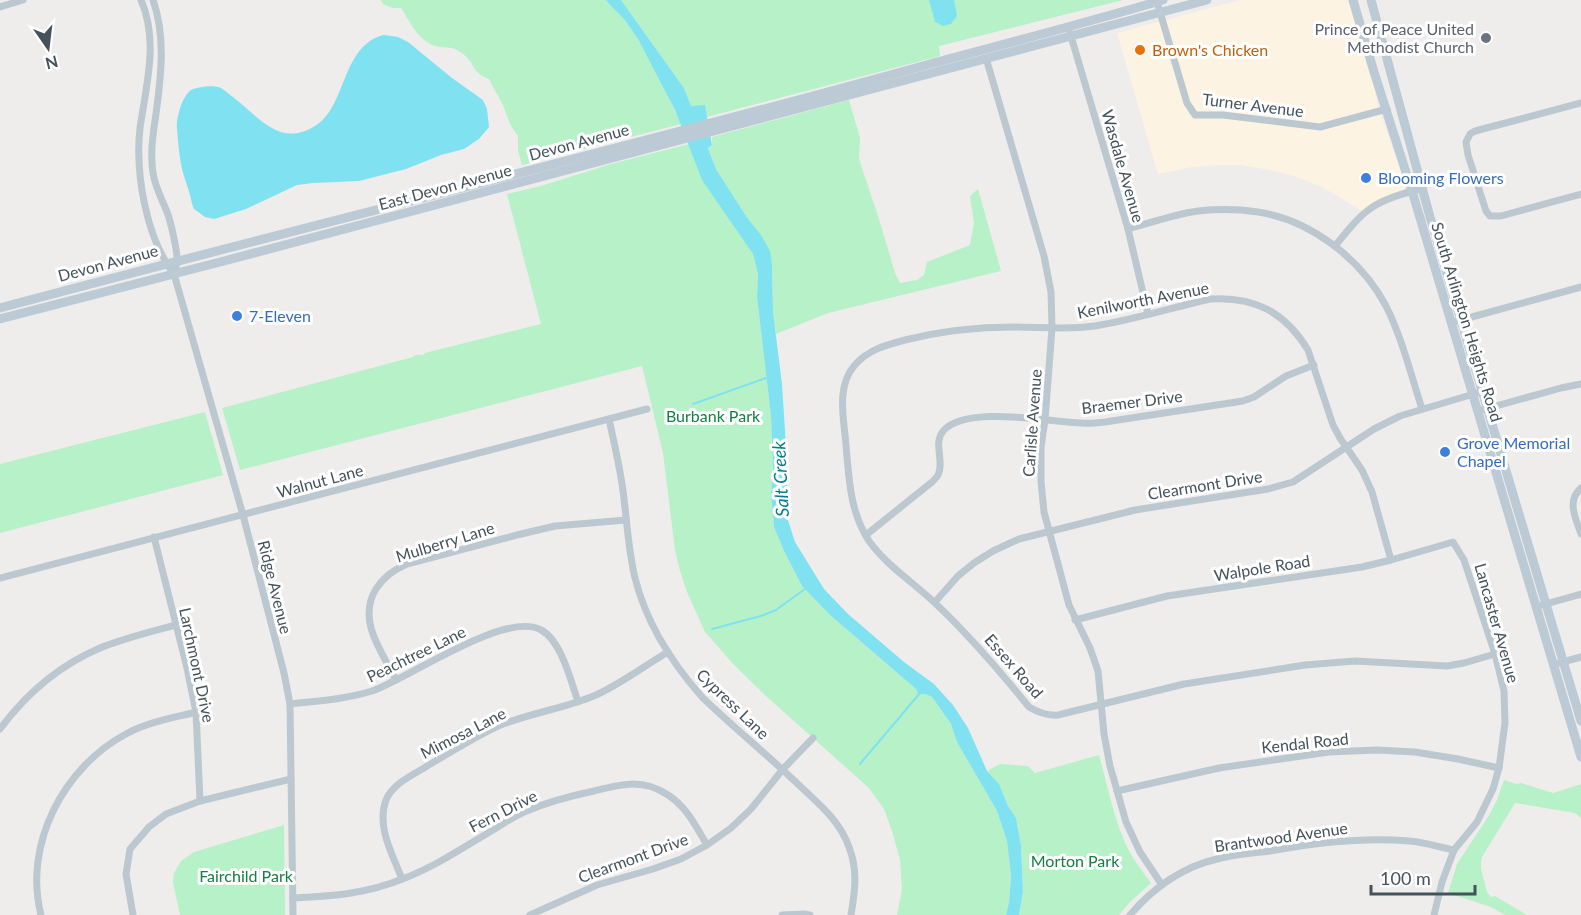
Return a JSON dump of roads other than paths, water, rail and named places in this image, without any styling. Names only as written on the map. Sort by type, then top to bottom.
[{"type":"main road","points":[[724,124],[1070,31],[1160,13],[1207,0]]},
{"type":"main road","name":"South Arlington Heights Road","points":[[1353,0],[1387,109],[1417,190]]},
{"type":"main road","name":"South Arlington Heights Road","points":[[1371,0],[1417,190],[1558,663],[1581,757]]},
{"type":"main road","points":[[986,58],[1160,1]]},
{"type":"main road","name":"East Devon Avenue","points":[[0,319],[174,274],[667,139],[986,58]]},
{"type":"main road","name":"Devon Avenue","points":[[0,308],[165,263],[667,139]]},
{"type":"main road","name":"South Arlington Heights Road","points":[[1558,663],[1581,722]]},
{"type":"street","points":[[0,6],[23,0]]},
{"type":"street","points":[[141,0],[149,36],[150,70],[141,127],[139,159],[149,226],[165,263],[174,274]]},
{"type":"street","points":[[153,0],[160,23],[162,43],[153,135],[153,174],[169,215],[177,260],[174,274]]},
{"type":"street","name":"Turner Avenue","points":[[1160,1],[1160,13],[1187,103],[1195,115],[1223,115],[1320,127],[1387,109]]},
{"type":"street","name":"Wasdale Avenue","points":[[1070,31],[1128,229],[1148,314]]},
{"type":"street","name":"Carlisle Avenue","points":[[986,58],[1044,256],[1051,292],[1052,328],[1041,447],[1044,512],[1069,605],[1090,648],[1098,671],[1104,734],[1117,791],[1132,837],[1162,885]]},
{"type":"street","points":[[1581,103],[1475,132],[1470,134],[1466,142],[1486,211],[1491,216],[1501,216],[1581,194]]},
{"type":"street","points":[[1335,246],[1353,224],[1374,205],[1417,190]]},
{"type":"street","points":[[1128,229],[1196,212],[1227,210],[1258,212],[1314,232],[1335,246],[1365,274],[1377,291],[1397,332],[1422,409]]},
{"type":"street","name":"Ridge Avenue","points":[[174,274],[243,515],[284,672],[290,704],[293,915]]},
{"type":"street","points":[[1456,321],[1581,287]]},
{"type":"street","name":"Kenilworth Avenue","points":[[882,346],[968,329],[1094,326],[1210,299],[1224,298],[1250,302],[1276,314],[1290,325],[1308,350],[1333,425],[1362,470],[1372,492],[1391,560]]},
{"type":"street","name":"Essex Road","points":[[882,346],[869,352],[851,369],[844,391],[850,494],[859,522],[878,552],[889,564],[935,602],[976,643],[1029,707],[1038,713],[1049,716],[1058,715],[1184,684],[1305,665],[1355,661],[1447,666],[1495,654]]},
{"type":"street","name":"Braemer Drive","points":[[866,535],[939,474],[940,437],[944,430],[952,424],[984,417],[1083,423],[1105,422],[1243,401],[1254,397],[1286,376],[1314,365]]},
{"type":"street","points":[[1483,410],[1581,384]]},
{"type":"street","name":"Clearmont Drive","points":[[935,602],[958,576],[974,563],[1019,539],[1134,510],[1268,489],[1293,482],[1346,447],[1400,416],[1478,393]]},
{"type":"street","name":"Walnut Lane","points":[[0,578],[647,409]]},
{"type":"street","name":"Cypress Lane","points":[[609,419],[623,487],[635,578],[641,598],[668,652],[702,697],[783,769],[831,816],[840,828],[846,840],[856,878],[851,915]]},
{"type":"street","points":[[1581,489],[1573,501],[1581,534]]},
{"type":"street","name":"Mulberry Lane","points":[[396,680],[369,618],[370,604],[379,584],[394,570],[407,564],[555,526],[626,520]]},
{"type":"street","name":"Larchmont Drive","points":[[154,537],[196,712],[200,801]]},
{"type":"street","name":"Walpole Road","points":[[1075,620],[1167,596],[1362,567],[1453,542]]},
{"type":"street","name":"Lancaster Avenue","points":[[1434,915],[1442,882],[1454,850],[1477,822],[1493,789],[1499,768],[1505,723],[1504,691],[1495,654],[1464,560],[1453,542]]},
{"type":"street","points":[[1541,605],[1581,594]]},
{"type":"street","points":[[0,729],[24,700],[46,681],[78,660],[100,648],[127,638],[176,625]]},
{"type":"street","name":"Peachtree Lane","points":[[290,704],[356,695],[382,687],[454,649],[518,626],[531,626],[548,634],[556,643],[578,702]]},
{"type":"street","name":"Mimosa Lane","points":[[402,879],[384,827],[383,816],[386,800],[395,787],[496,727],[578,702],[614,686],[668,652]]},
{"type":"street","points":[[1558,663],[1581,657]]},
{"type":"street","points":[[40,915],[37,873],[42,842],[50,817],[63,794],[83,767],[106,746],[129,732],[196,712]]},
{"type":"street","name":"Clearmont Drive","points":[[530,915],[597,885],[681,860],[706,845],[731,828],[751,808],[783,769],[813,738]]},
{"type":"street","name":"Kendal Road","points":[[1117,791],[1219,768],[1329,752],[1377,750],[1415,752],[1499,768]]},
{"type":"street","points":[[133,915],[126,874],[130,849],[149,827],[166,814],[200,801],[291,779]]},
{"type":"street","name":"Fern Drive","points":[[293,898],[330,897],[371,890],[425,869],[523,813],[569,797],[622,784],[648,786],[659,789],[670,796],[688,814],[706,845]]},
{"type":"street","name":"Brantwood Avenue","points":[[1130,915],[1162,885],[1190,868],[1215,860],[1328,841],[1410,841],[1454,850]]},
{"type":"street","points":[[782,915],[810,915]]},
{"type":"water","name":"Salt Creek","points":[[606,0],[621,0],[684,88],[691,106],[705,105],[712,145],[708,148],[716,169],[770,251],[773,312],[782,384],[788,477],[785,495],[786,514],[795,542],[824,589],[848,614],[904,662],[934,684],[953,705],[968,728],[987,771],[999,784],[1016,818],[1021,845],[1023,892],[1019,915],[1006,915],[1011,876],[1007,841],[997,811],[957,742],[951,724],[932,697],[918,694],[916,689],[830,615],[802,586],[784,551],[774,527],[771,494],[773,467],[771,416],[757,297],[758,274],[753,254],[702,180],[675,110],[638,39],[624,19]]},
{"type":"water","points":[[929,0],[954,0],[957,16],[951,24],[943,26],[935,22]]},
{"type":"water","points":[[384,35],[398,37],[408,42],[483,100],[487,109],[489,127],[479,139],[464,149],[441,155],[406,169],[359,181],[297,185],[246,209],[214,219],[205,217],[194,209],[182,169],[177,128],[180,108],[191,90],[215,86],[271,127],[291,134],[302,132],[315,126],[325,117],[360,51],[370,41]]},
{"type":"waterway","points":[[693,404],[766,378]]},
{"type":"waterway","points":[[712,629],[776,610],[805,589]]},
{"type":"waterway","points":[[860,764],[920,693]]},
{"type":"place","name":"Prince of Peace United Methodist Church","points":[[1486,38]]},
{"type":"place","name":"Brown's Chicken","points":[[1140,50]]},
{"type":"place","name":"Blooming Flowers","points":[[1366,178]]},
{"type":"place","name":"7-Eleven","points":[[237,316]]},
{"type":"place","name":"Grove Memorial Chapel","points":[[1445,452]]},
{"type":"park label","name":"Burbank Park","points":[[713,416]]},
{"type":"park label","name":"Morton Park","points":[[1075,861]]},
{"type":"park label","name":"Fairchild Park","points":[[246,876]]}]
